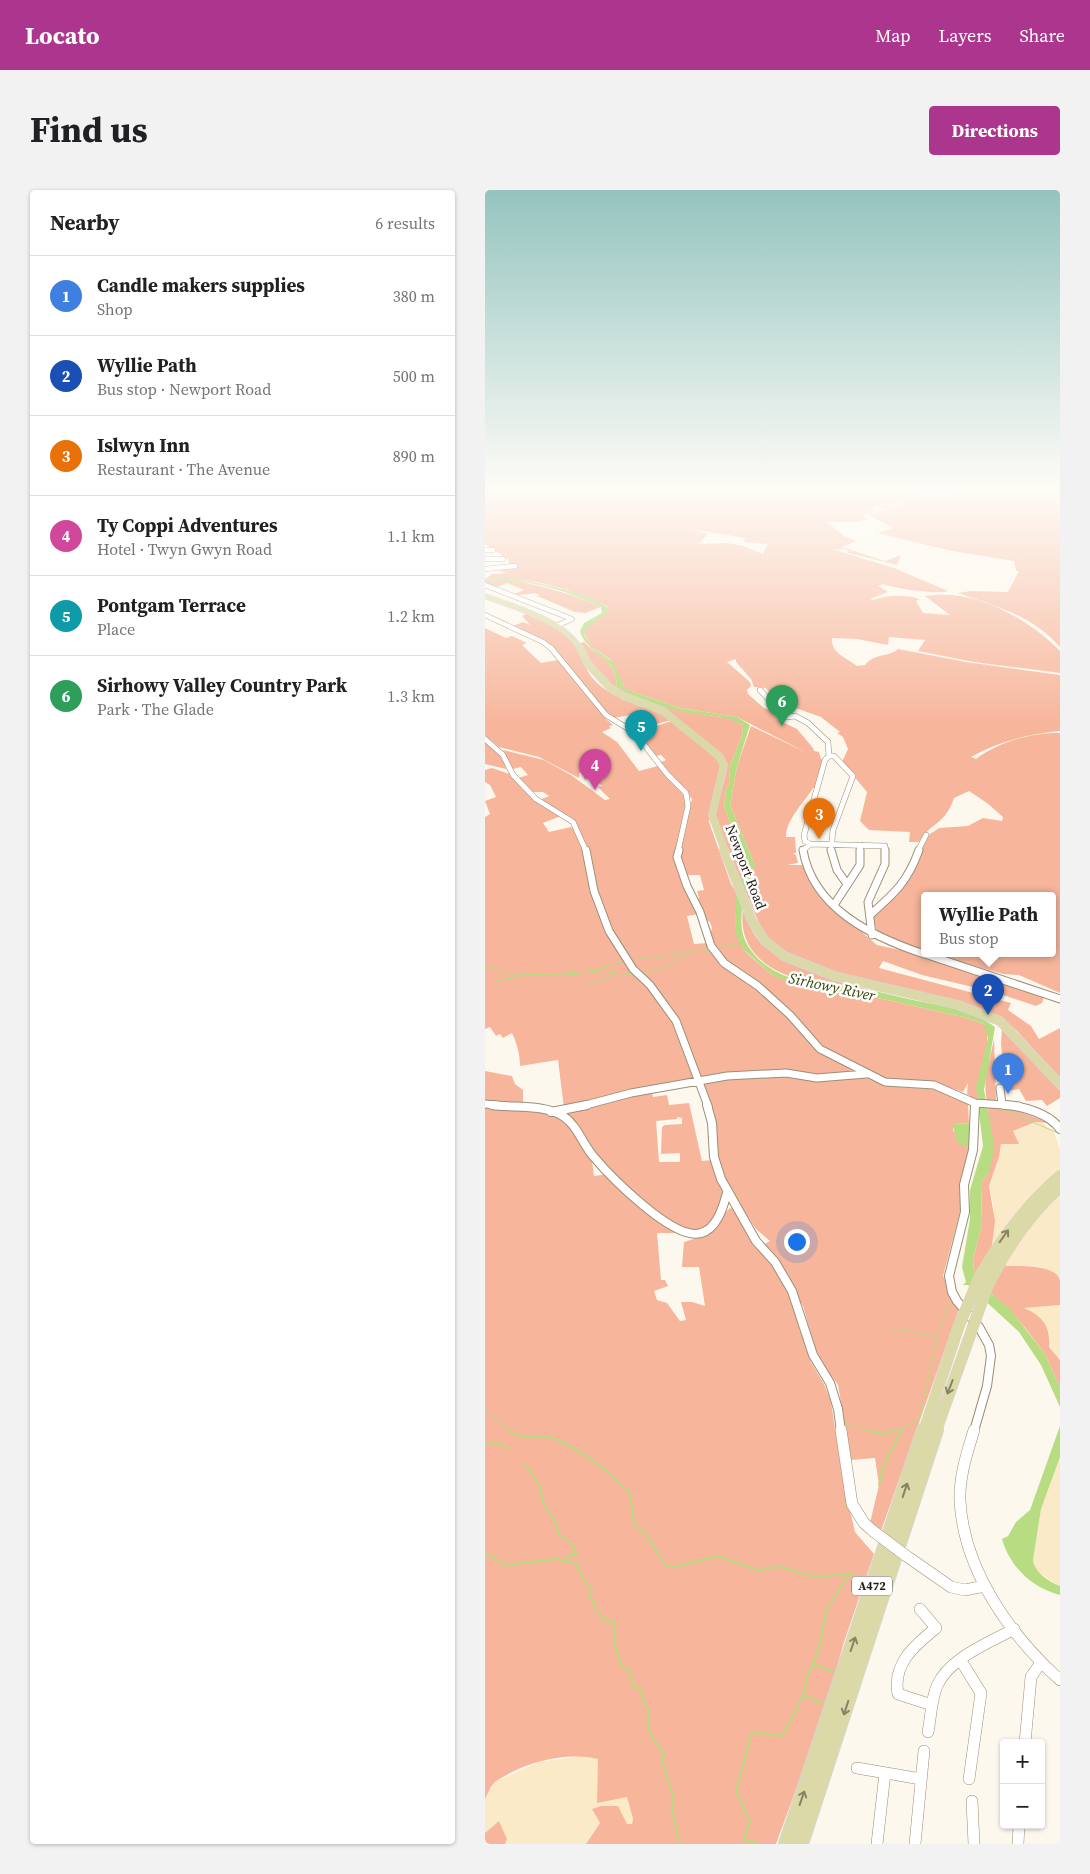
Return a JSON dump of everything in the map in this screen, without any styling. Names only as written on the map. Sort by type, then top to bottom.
[{"type":"main road","name":"Newport Road","points":[[485,596],[556,626],[574,639],[588,664],[610,688],[669,715],[722,760],[725,765],[713,815],[736,883],[748,912],[765,941],[784,956],[849,981],[965,1007],[1001,1022],[1060,1084]]},
{"type":"main road","name":"A472","points":[[786,1844],[958,1328],[979,1278],[1001,1239],[1037,1195],[1060,1176]]},
{"type":"main road","name":"A472","points":[[801,1844],[948,1394],[987,1287],[1017,1234],[1037,1209],[1060,1187]]},
{"type":"street","points":[[485,585],[572,619],[556,626]]},
{"type":"street","points":[[485,615],[543,642],[552,649],[606,715],[635,733],[667,774],[686,793],[688,806],[677,857],[687,886],[701,912],[711,946],[724,963],[758,986],[821,1049],[867,1074],[885,1082],[933,1085],[975,1103],[1018,1106],[1057,1121],[1060,1129]]},
{"type":"street","points":[[760,690],[771,702],[773,710],[787,717],[795,716],[815,728],[828,742],[829,756],[825,760],[803,838],[810,844]]},
{"type":"street","points":[[485,739],[503,755],[519,782],[536,798],[573,822],[587,852],[594,891],[609,931],[633,969],[649,984],[677,1021],[699,1082],[711,1123],[716,1165],[727,1193],[756,1241],[775,1262],[792,1291],[813,1355],[830,1382],[838,1409],[852,1504],[864,1523],[873,1531],[951,1587],[965,1590],[985,1586]]},
{"type":"street","points":[[829,756],[834,756],[853,776],[829,844],[834,864],[847,884]]},
{"type":"street","points":[[871,914],[905,880],[911,870],[918,847],[926,836]]},
{"type":"street","points":[[872,935],[871,914],[868,902],[885,864],[885,846],[810,844],[803,849],[808,869],[819,888],[834,904],[872,935],[921,953]]},
{"type":"street","points":[[834,904],[859,865],[860,845]]},
{"type":"street","points":[[934,957],[1005,980],[1034,992],[1060,999]]},
{"type":"street","points":[[551,1112],[569,1110],[631,1093],[727,1076],[785,1072],[817,1078],[867,1074]]},
{"type":"street","points":[[997,1104],[1000,1088]]},
{"type":"street","points":[[975,1103],[975,1145],[964,1184],[965,1213],[949,1282],[957,1300],[981,1328],[991,1351],[991,1376],[961,1474],[959,1493],[964,1531],[971,1556],[985,1586],[1040,1664],[1060,1680]]},
{"type":"street","points":[[485,1104],[551,1112],[560,1115],[572,1125],[593,1157],[641,1205],[688,1233],[694,1235],[705,1232],[725,1206],[727,1193]]},
{"type":"street","points":[[725,1206],[735,1205]]},
{"type":"street","points":[[920,1609],[935,1628],[917,1644],[901,1665],[896,1688],[898,1694],[932,1705]]},
{"type":"street","points":[[928,1732],[937,1685],[945,1672],[1014,1629]]},
{"type":"street","points":[[961,1661],[981,1693],[969,1778]]},
{"type":"street","points":[[1025,1739],[1031,1677],[1040,1664]]},
{"type":"street","points":[[915,1844],[924,1751]]},
{"type":"street","points":[[857,1768],[921,1779]]},
{"type":"street","points":[[877,1844],[885,1773]]},
{"type":"street","points":[[972,1801],[974,1844]]},
{"type":"street","points":[[1018,1844],[1019,1829]]},
{"type":"shaded area","points":[[894,568],[948,591],[925,592],[883,584],[878,586],[888,592],[870,599],[896,596],[914,597],[920,599],[916,601],[923,613],[950,615],[925,596],[943,594],[961,596],[980,601],[1016,617],[1047,639],[1060,651],[1060,673],[974,662],[918,651],[925,640],[889,637],[888,645],[857,639],[832,638],[832,643],[840,655],[857,666],[865,665],[877,657],[898,649],[966,662],[1060,675],[1060,731],[1030,735],[1060,733],[1060,993],[1019,975],[1003,974],[942,957],[1056,957],[1056,892],[921,892],[921,951],[878,934],[874,922],[874,914],[911,877],[923,844],[930,834],[939,828],[968,826],[983,818],[1002,821],[1003,817],[969,791],[954,798],[942,819],[928,830],[919,842],[909,842],[910,832],[869,830],[860,821],[867,792],[842,762],[848,749],[843,737],[837,733],[840,732],[821,717],[776,701],[766,688],[754,687],[751,679],[736,662],[736,659],[727,662],[750,682],[751,686],[747,690],[748,694],[764,708],[774,712],[778,720],[797,729],[814,751],[819,752],[821,759],[824,760],[817,789],[813,788],[789,824],[786,837],[795,837],[796,853],[793,853],[796,855],[798,863],[787,865],[803,865],[808,879],[824,900],[877,945],[905,951],[1044,997],[1042,1003],[1036,1006],[994,992],[922,975],[883,961],[879,968],[1011,1003],[1008,1010],[1031,1026],[1039,1039],[1060,1028],[1060,1079],[1017,1031],[1005,1021],[857,981],[789,955],[769,940],[761,928],[745,890],[755,865],[730,805],[737,766],[751,726],[807,753],[737,717],[680,708],[625,689],[611,660],[592,647],[584,633],[587,627],[609,608],[577,593],[547,584],[517,579],[485,579],[492,574],[506,573],[495,569]],"holes":[[[1024,737],[976,759],[971,757],[992,747],[1014,739]]]},
{"type":"shaded area","points":[[1015,568],[1060,568],[1060,647],[1038,627],[1013,613],[958,593],[971,591],[1008,592],[1019,571],[1016,571]]},
{"type":"shaded area","points":[[506,579],[554,590],[601,607],[585,613],[575,612],[537,596],[540,595],[537,594],[514,594],[524,590],[507,583],[497,587],[485,584],[485,581]]},
{"type":"shaded area","points":[[526,614],[552,625],[568,637],[592,677],[604,689],[623,699],[653,710],[671,720],[646,727],[630,715],[614,718],[603,708],[555,650],[513,626],[523,622],[530,625],[522,616]]},
{"type":"shaded area","points":[[485,628],[506,638],[512,636],[527,643],[522,645],[541,663],[558,660],[613,725],[602,732],[617,742],[639,771],[658,766],[681,791],[686,801],[675,857],[677,868],[699,914],[687,916],[694,944],[707,943],[709,950],[719,963],[749,983],[803,1031],[821,1052],[857,1073],[812,1076],[794,1071],[776,1071],[702,1080],[685,1039],[613,937],[596,894],[588,848],[572,818],[540,800],[549,796],[543,792],[531,792],[518,778],[528,775],[521,767],[513,769],[503,750],[544,760],[571,775],[605,800],[610,799],[598,787],[602,786],[594,778],[587,778],[585,781],[582,772],[579,773],[579,778],[539,757],[499,747],[485,735]]},
{"type":"shaded area","points":[[584,642],[611,666],[616,679],[616,686],[685,712],[731,718],[743,726],[742,736],[729,768],[730,783],[726,789],[724,806],[745,864],[741,881],[722,839],[715,814],[716,803],[725,778],[727,765],[682,722],[614,688],[591,665],[580,643]]},
{"type":"shaded area","points":[[672,721],[721,763],[710,808],[709,822],[731,884],[737,894],[735,928],[743,949],[772,975],[809,988],[883,999],[967,1018],[984,1024],[987,1040],[979,1082],[978,1101],[967,1094],[968,1083],[963,1092],[934,1082],[881,1079],[825,1050],[715,949],[710,934],[712,928],[710,922],[705,919],[697,901],[699,898],[697,891],[704,890],[700,875],[685,875],[680,851],[692,799],[661,762],[666,760],[661,755],[656,756],[637,732]]},
{"type":"shaded area","points":[[485,741],[503,759],[506,769],[485,764]]},
{"type":"shaded area","points":[[492,768],[512,775],[525,789],[561,816],[543,823],[549,832],[571,827],[574,830],[585,851],[606,932],[627,967],[641,979],[672,1019],[696,1082],[564,1108],[558,1060],[520,1066],[518,1049],[512,1033],[503,1038],[500,1034],[496,1036],[490,1027],[485,1029],[485,817],[490,814],[485,801],[496,797],[490,785],[485,782],[485,770]]},
{"type":"shaded area","points":[[743,910],[757,938],[778,955],[809,969],[869,990],[828,986],[806,981],[785,974],[766,964],[752,950],[744,933]]},
{"type":"shaded area","points":[[1002,1028],[1060,1090],[1060,1098],[1047,1106],[1042,1100],[1026,1101],[1019,1089],[1006,1091],[1001,1044]]},
{"type":"shaded area","points":[[994,1039],[996,1100],[987,1101],[985,1085]]},
{"type":"shaded area","points":[[485,1071],[512,1076],[515,1084],[523,1090],[523,1108],[485,1102]]},
{"type":"shaded area","points":[[785,1075],[865,1078],[891,1086],[938,1090],[957,1097],[968,1104],[969,1124],[955,1123],[953,1130],[957,1136],[956,1140],[971,1144],[961,1179],[961,1208],[943,1276],[959,1309],[881,1531],[870,1523],[879,1485],[875,1458],[851,1460],[838,1385],[826,1369],[815,1348],[803,1306],[763,1245],[770,1241],[756,1229],[735,1197],[718,1164],[703,1083],[728,1078]]},
{"type":"shaded area","points":[[652,1092],[653,1097],[667,1095],[669,1105],[689,1103],[702,1161],[712,1160],[722,1191],[721,1204],[707,1227],[703,1230],[698,1232],[691,1231],[673,1222],[641,1200],[613,1173],[563,1113],[618,1098]],"holes":[[[677,1117],[682,1118],[682,1124],[665,1125],[662,1127],[661,1154],[680,1153],[680,1162],[659,1162],[656,1121],[677,1119]]]},
{"type":"shaded area","points":[[485,1106],[548,1114],[564,1120],[592,1161],[594,1176],[608,1174],[679,1231],[679,1233],[657,1233],[661,1280],[665,1280],[668,1286],[654,1291],[657,1300],[667,1303],[680,1321],[686,1320],[681,1302],[692,1302],[705,1306],[699,1267],[682,1267],[684,1242],[700,1237],[730,1208],[734,1209],[772,1262],[795,1308],[799,1328],[811,1362],[824,1384],[831,1402],[842,1475],[855,1532],[874,1554],[843,1645],[827,1705],[776,1844],[586,1844],[600,1823],[592,1809],[601,1806],[618,1806],[627,1824],[632,1824],[633,1819],[627,1797],[597,1803],[598,1759],[585,1757],[558,1758],[531,1764],[495,1782],[485,1799]]},
{"type":"shaded area","points":[[988,1106],[1008,1107],[1049,1123],[1035,1122],[1013,1131],[1019,1144],[1001,1144],[999,1157],[989,1186],[995,1221],[992,1245],[1006,1266],[1028,1266],[1045,1269],[1057,1275],[1060,1281],[1060,1305],[1024,1308],[1040,1318],[1047,1328],[1049,1347],[1060,1360],[1060,1388],[1045,1354],[1009,1309],[993,1295],[974,1271],[973,1260],[982,1223],[981,1183],[989,1172]]},
{"type":"shaded area","points":[[1035,1122],[1043,1123],[1054,1132],[1060,1150],[1060,1280],[1042,1267],[1006,1266],[991,1245],[994,1207],[989,1186],[999,1157],[1001,1144],[1019,1144],[1012,1131]]},
{"type":"shaded area","points":[[1060,1305],[1060,1360],[1049,1347],[1050,1336],[1047,1328],[1022,1308]]},
{"type":"shaded area","points":[[1060,1457],[1060,1586],[1039,1573],[1034,1567],[1033,1560],[1041,1509]]},
{"type":"shaded area","points":[[584,1756],[598,1759],[627,1797],[633,1819],[632,1824],[627,1824],[592,1809],[600,1823],[586,1844],[505,1844],[507,1839],[499,1821],[485,1833],[485,1799],[493,1783],[539,1762]]},
{"type":"shaded area","points":[[499,1821],[507,1839],[505,1844],[485,1844],[485,1833]]},
{"type":"water","name":"Sirhowy River","points":[[507,577],[572,592],[609,608],[603,616],[586,629],[584,634],[592,647],[613,662],[625,689],[680,708],[737,717],[750,725],[737,766],[730,805],[755,865],[743,905],[742,926],[748,946],[758,959],[771,969],[802,981],[819,985],[874,991],[945,1006],[976,1016],[995,1027],[984,1090],[993,1138],[993,1154],[989,1172],[981,1183],[982,1223],[973,1260],[974,1271],[993,1295],[1009,1308],[1045,1354],[1060,1388],[1060,1407],[1041,1365],[1019,1332],[968,1285],[963,1285],[966,1282],[962,1267],[970,1219],[970,1190],[983,1146],[976,1087],[988,1038],[984,1024],[967,1018],[883,999],[797,985],[772,975],[743,949],[736,935],[735,928],[736,897],[745,864],[724,806],[726,789],[730,783],[729,768],[742,736],[743,726],[723,717],[684,712],[657,705],[616,686],[616,677],[613,670],[588,645],[580,631],[584,623],[602,613],[601,607],[545,586],[515,581],[485,581],[485,579]]},
{"type":"water","points":[[955,1123],[969,1124],[971,1144],[964,1147],[956,1140],[953,1125]]},
{"type":"water","points":[[1060,1426],[1060,1457],[1041,1509],[1033,1560],[1036,1569],[1043,1576],[1060,1586],[1060,1595],[1040,1587],[1023,1575],[1011,1559],[1002,1539],[1008,1536],[1016,1522],[1030,1510]]},
{"type":"waterway","points":[[717,948],[742,943]]},
{"type":"waterway","points":[[631,960],[711,950]]},
{"type":"waterway","points":[[642,973],[665,968],[688,954]]},
{"type":"waterway","points":[[609,965],[624,961]]},
{"type":"waterway","points":[[528,974],[594,973],[609,965]]},
{"type":"waterway","points":[[565,973],[598,970],[609,965]]},
{"type":"waterway","points":[[485,966],[511,974],[528,974]]},
{"type":"waterway","points":[[600,971],[633,975]]},
{"type":"waterway","points":[[508,978],[528,974]]},
{"type":"waterway","points":[[587,986],[616,974]]},
{"type":"waterway","points":[[496,981],[508,978]]},
{"type":"waterway","points":[[508,978],[513,979]]},
{"type":"waterway","points":[[999,1108],[1058,1133]]},
{"type":"waterway","points":[[937,1337],[950,1303]]},
{"type":"waterway","points":[[892,1333],[905,1330],[937,1337]]},
{"type":"waterway","points":[[899,1430],[920,1418],[937,1337]]},
{"type":"waterway","points":[[485,1411],[510,1431]]},
{"type":"waterway","points":[[844,1422],[871,1431]]},
{"type":"waterway","points":[[509,1430],[522,1436],[546,1437],[560,1441],[598,1464],[612,1475],[629,1491],[635,1526],[645,1533],[666,1566],[679,1566],[718,1556],[760,1571],[765,1568],[781,1567],[815,1577],[849,1574],[867,1579]]},
{"type":"waterway","points":[[867,1430],[882,1434],[899,1430]]},
{"type":"waterway","points":[[879,1485],[885,1462],[902,1430]]},
{"type":"waterway","points":[[485,1443],[501,1444],[509,1449]]},
{"type":"waterway","points":[[525,1464],[539,1484],[543,1503],[555,1521],[559,1535],[571,1543],[577,1555],[573,1554],[565,1558]]},
{"type":"waterway","points":[[485,1553],[505,1565],[557,1559],[569,1563],[576,1562],[582,1577],[592,1590],[588,1597],[595,1602],[595,1609],[606,1621],[614,1622],[615,1645],[622,1667],[630,1670],[633,1686],[641,1689],[644,1703],[650,1711],[648,1717],[649,1728],[653,1739],[664,1753],[662,1761],[674,1799],[672,1806],[679,1844]]},
{"type":"waterway","points":[[742,1844],[750,1822],[736,1791],[752,1732],[782,1736],[803,1696],[807,1676],[818,1652],[827,1609],[849,1575]]},
{"type":"waterway","points":[[814,1664],[836,1673]]},
{"type":"waterway","points":[[804,1696],[826,1705]]},
{"type":"waterway","points":[[745,1839],[758,1844]]},
{"type":"place","name":"Sirhowy Valley Country Park","points":[[782,726]]},
{"type":"place","name":"Pontgam Terrace","points":[[641,751]]},
{"type":"place","name":"Ty Coppi Adventures","points":[[595,790]]},
{"type":"place","name":"Islwyn Inn","points":[[819,839]]},
{"type":"place","name":"Wyllie Path","points":[[988,1015]]},
{"type":"place","name":"Candle makers supplies","points":[[1008,1094]]}]
